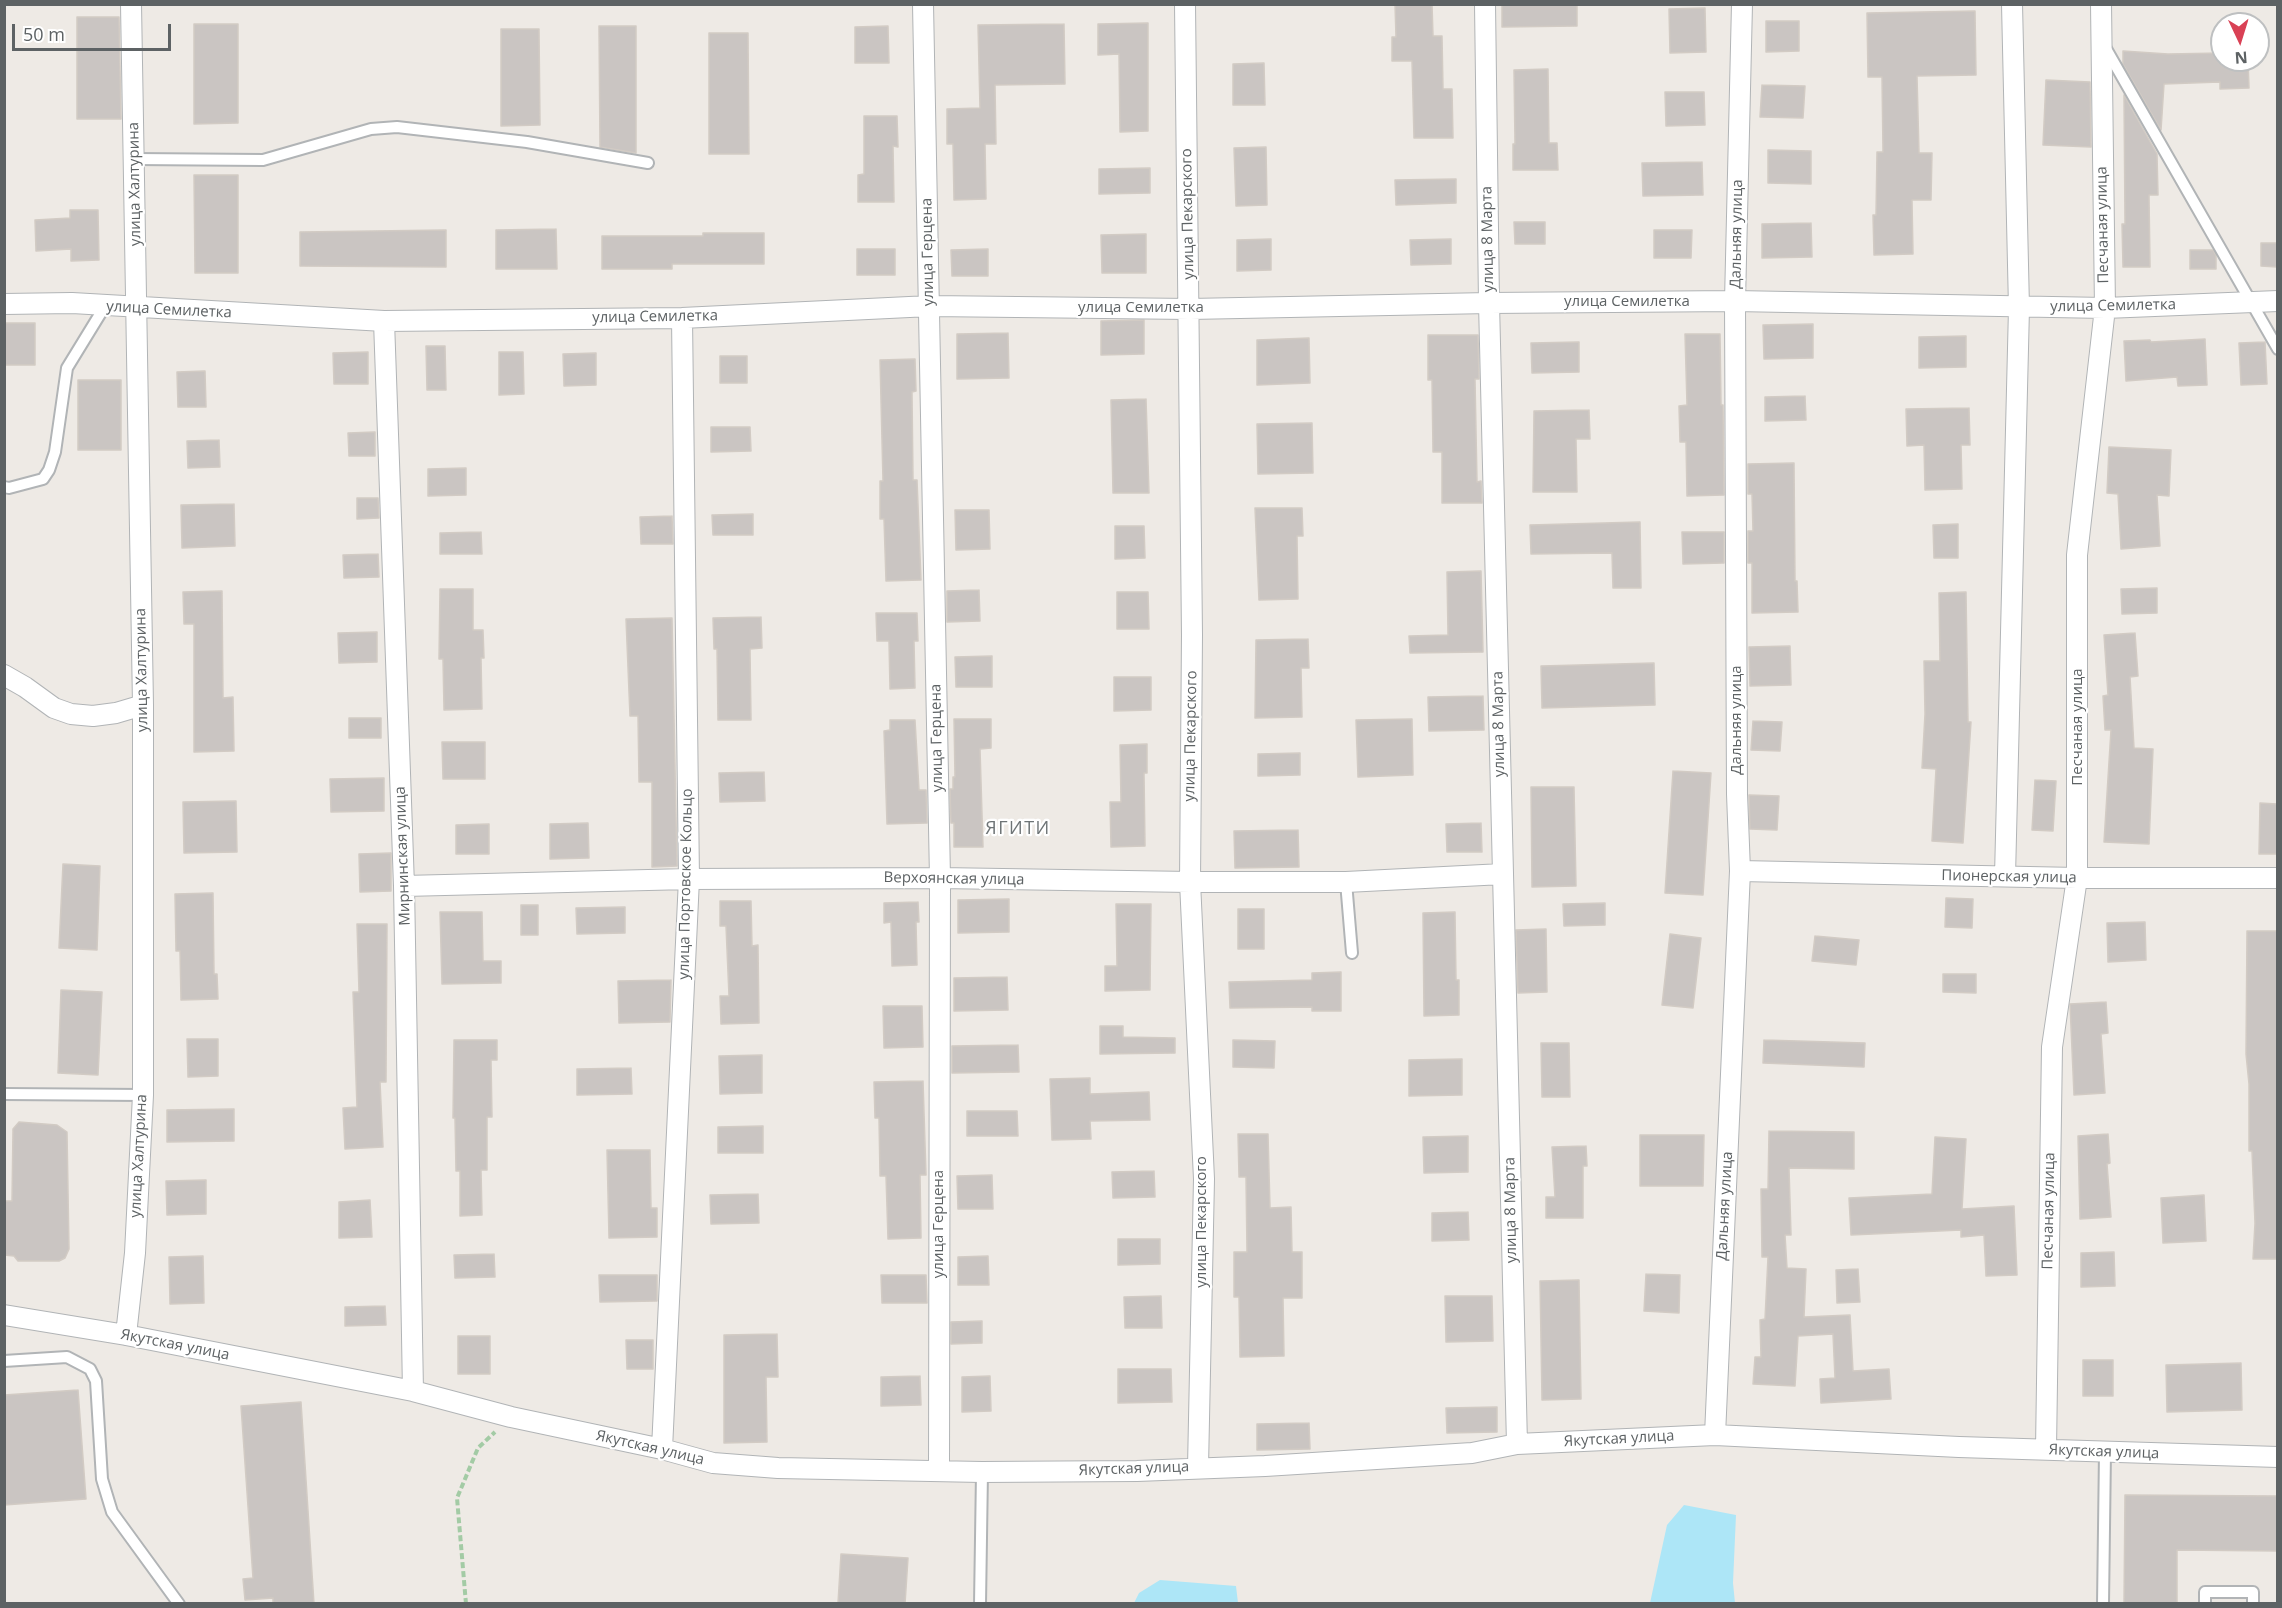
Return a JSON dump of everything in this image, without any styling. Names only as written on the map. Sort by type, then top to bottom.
[{"type":"street","name":"улица Халтурина","points":[[126,1335],[135,1253],[142,1095],[143,705],[131,4]]},
{"type":"street","name":"улица Герцена","points":[[923,4],[939,878],[939,1472]]},
{"type":"street","name":"улица Пекарского","points":[[1185,4],[1192,635],[1190,882],[1204,1179],[1198,1467]]},
{"type":"street","name":"улица 8 Марта","points":[[1485,4],[1489,303],[1516,1444]]},
{"type":"street","name":"Дальняя улица","points":[[1715,1435],[1740,871],[1737,783],[1735,301],[1742,4]]},
{"type":"street","points":[[2005,876],[2019,308],[2012,4]]},
{"type":"street","name":"Песчаная улица","points":[[2046,1449],[2052,1047],[2077,878],[2077,555],[2104,308],[2101,4]]},
{"type":"street","name":"улица Семилетка","points":[[4,303],[72,303],[384,321],[682,318],[930,306],[1190,309],[1735,301],[2104,308],[2277,301]]},
{"type":"street","name":"улица Портовское Кольцо","points":[[662,1449],[689,879],[682,318]]},
{"type":"street","name":"Мирнинская улица","points":[[384,321],[405,886],[413,1391]]},
{"type":"street","points":[[4,675],[54,708],[70,714],[93,716],[116,713],[143,705]]},
{"type":"street","name":"Пионерская улица","points":[[1740,871],[2077,878],[2277,878]]},
{"type":"street","name":"Верхоянская улица","points":[[405,886],[689,879],[939,878],[1346,882],[1503,874]]},
{"type":"street","name":"Якутская улица","points":[[4,1315],[126,1335],[413,1391],[511,1417],[662,1449],[713,1463],[778,1468],[939,1472],[1137,1471],[1265,1466],[1472,1453],[1516,1444],[1715,1435],[2277,1457]]},
{"type":"lane","points":[[2100,37],[2277,349]]},
{"type":"lane","points":[[134,159],[263,160],[371,129],[397,127],[527,142],[648,163]]},
{"type":"lane","points":[[4,487],[43,479],[49,470],[55,452],[67,368],[105,306]]},
{"type":"lane","points":[[1346,882],[1352,953]]},
{"type":"lane","points":[[4,1094],[142,1095]]},
{"type":"lane","points":[[4,1361],[67,1357],[90,1369],[96,1381],[102,1479],[112,1512],[179,1604]]},
{"type":"lane","points":[[2103,1604],[2105,1452]]},
{"type":"lane","points":[[980,1604],[982,1472]]},
{"type":"lane","points":[[2205,1604],[2205,1592],[2253,1592],[2253,1604]]},
{"type":"path","points":[[466,1604],[458,1498],[478,1448],[511,1417]]},
{"type":"water","points":[[1684,1505],[1736,1515],[1733,1583],[1735,1603],[1650,1603],[1667,1525]]},
{"type":"water","points":[[1160,1580],[1236,1586],[1238,1603],[1134,1603],[1139,1593]]},
{"type":"building","points":[[1395,4],[1432,4],[1433,36],[1442,36],[1443,89],[1452,89],[1453,138],[1414,138],[1412,61],[1392,61],[1392,37],[1396,37]]},
{"type":"building","points":[[1502,4],[1577,4],[1577,26],[1502,27]]},
{"type":"building","points":[[1705,8],[1706,52],[1670,53],[1669,9]]},
{"type":"building","points":[[1975,11],[1976,75],[1917,76],[1919,153],[1932,153],[1931,200],[1912,200],[1913,254],[1874,255],[1873,215],[1876,215],[1877,152],[1883,152],[1882,77],[1868,77],[1867,13]]},
{"type":"building","points":[[77,17],[119,17],[121,119],[77,119]]},
{"type":"building","points":[[1766,21],[1799,21],[1799,51],[1766,52]]},
{"type":"building","points":[[1148,23],[1148,131],[1120,132],[1119,54],[1098,55],[1098,24]]},
{"type":"building","points":[[194,24],[238,24],[238,123],[194,124]]},
{"type":"building","points":[[1064,24],[1065,84],[995,85],[996,144],[985,144],[986,199],[954,200],[953,144],[947,144],[947,109],[980,108],[978,25]]},
{"type":"building","points":[[599,26],[636,26],[636,153],[600,147]]},
{"type":"building","points":[[888,26],[889,63],[855,63],[855,27]]},
{"type":"building","points":[[501,29],[539,29],[540,125],[501,126]]},
{"type":"building","points":[[709,33],[748,33],[749,154],[709,154]]},
{"type":"building","points":[[2123,51],[2168,54],[2210,53],[2210,72],[2248,72],[2249,88],[2220,89],[2220,82],[2164,84],[2161,130],[2123,64]]},
{"type":"building","points":[[1264,63],[1265,105],[1233,105],[1233,64]]},
{"type":"building","points":[[1548,69],[1549,143],[1557,143],[1558,170],[1513,170],[1514,70]]},
{"type":"building","points":[[2046,80],[2090,82],[2091,147],[2043,145]]},
{"type":"building","points":[[1762,85],[1805,86],[1803,118],[1760,117]]},
{"type":"building","points":[[1665,92],[1704,92],[1705,125],[1666,126]]},
{"type":"building","points":[[2124,95],[2157,154],[2158,195],[2149,195],[2150,267],[2123,267]]},
{"type":"building","points":[[864,116],[897,116],[898,147],[893,146],[894,202],[858,202],[858,175],[864,174]]},
{"type":"building","points":[[1266,147],[1267,205],[1236,206],[1234,148]]},
{"type":"building","points":[[1768,150],[1811,151],[1811,184],[1768,183]]},
{"type":"building","points":[[1702,162],[1703,195],[1643,196],[1642,163]]},
{"type":"building","points":[[1150,168],[1150,193],[1099,194],[1099,169]]},
{"type":"building","points":[[194,175],[238,175],[238,273],[195,273]]},
{"type":"building","points":[[1456,179],[1456,203],[1396,205],[1395,180]]},
{"type":"building","points":[[70,210],[98,210],[99,260],[71,261],[71,249],[36,251],[35,220],[70,218]]},
{"type":"building","points":[[1514,222],[1545,222],[1545,244],[1515,244]]},
{"type":"building","points":[[1811,223],[1812,257],[1762,258],[1762,224]]},
{"type":"building","points":[[556,229],[557,269],[496,269],[496,230]]},
{"type":"building","points":[[446,230],[446,267],[300,266],[300,232]]},
{"type":"building","points":[[1654,230],[1692,230],[1691,258],[1654,258]]},
{"type":"building","points":[[703,233],[764,233],[764,264],[672,264],[672,269],[602,269],[602,236],[703,236]]},
{"type":"building","points":[[1146,234],[1146,273],[1102,273],[1101,235]]},
{"type":"building","points":[[1271,239],[1271,270],[1237,271],[1237,240]]},
{"type":"building","points":[[1451,239],[1451,264],[1411,265],[1410,240]]},
{"type":"building","points":[[2261,243],[2277,243],[2277,267],[2261,266]]},
{"type":"building","points":[[857,249],[895,249],[895,275],[857,275]]},
{"type":"building","points":[[988,249],[988,276],[952,276],[951,250]]},
{"type":"building","points":[[2190,250],[2213,250],[2216,255],[2216,269],[2190,269]]},
{"type":"building","points":[[1144,320],[1144,354],[1101,355],[1101,321]]},
{"type":"building","points":[[4,323],[35,323],[35,365],[4,365]]},
{"type":"building","points":[[1813,324],[1813,358],[1764,359],[1763,325]]},
{"type":"building","points":[[1008,333],[1009,378],[957,379],[957,334]]},
{"type":"building","points":[[1685,334],[1720,334],[1724,495],[1687,496],[1686,442],[1680,442],[1679,406],[1687,405]]},
{"type":"building","points":[[1428,335],[1478,335],[1479,379],[1475,379],[1477,482],[1481,481],[1482,503],[1442,503],[1442,452],[1433,452],[1432,380],[1428,380]]},
{"type":"building","points":[[1966,336],[1966,367],[1919,368],[1919,337]]},
{"type":"building","points":[[1309,338],[1310,383],[1257,385],[1257,340]]},
{"type":"building","points":[[2205,339],[2207,385],[2178,386],[2177,377],[2126,381],[2124,341]]},
{"type":"building","points":[[1579,342],[1579,372],[1532,373],[1531,343]]},
{"type":"building","points":[[2265,342],[2267,384],[2241,385],[2239,343]]},
{"type":"building","points":[[426,346],[445,346],[446,390],[427,390]]},
{"type":"building","points":[[368,352],[368,384],[334,384],[333,353]]},
{"type":"building","points":[[499,352],[523,352],[524,394],[499,395]]},
{"type":"building","points":[[596,353],[596,385],[564,386],[563,354]]},
{"type":"building","points":[[720,356],[747,356],[747,383],[720,383]]},
{"type":"building","points":[[915,359],[916,391],[912,392],[913,480],[917,480],[921,580],[886,581],[884,519],[880,519],[880,481],[883,481],[880,360]]},
{"type":"building","points":[[205,371],[206,407],[178,407],[177,372]]},
{"type":"building","points":[[78,380],[121,380],[121,450],[78,450]]},
{"type":"building","points":[[1805,396],[1806,420],[1765,421],[1765,397]]},
{"type":"building","points":[[1146,399],[1149,493],[1113,493],[1111,400]]},
{"type":"building","points":[[1969,408],[1970,445],[1961,445],[1962,489],[1925,490],[1924,445],[1907,446],[1906,409]]},
{"type":"building","points":[[1589,410],[1590,439],[1576,439],[1577,492],[1533,492],[1534,411]]},
{"type":"building","points":[[1312,423],[1313,473],[1258,474],[1257,424]]},
{"type":"building","points":[[711,427],[750,427],[751,451],[711,452]]},
{"type":"building","points":[[375,432],[375,456],[349,456],[348,433]]},
{"type":"building","points":[[219,440],[220,467],[188,468],[187,441]]},
{"type":"building","points":[[2109,447],[2171,450],[2169,496],[2157,495],[2160,546],[2121,549],[2118,494],[2107,493]]},
{"type":"building","points":[[1794,463],[1795,581],[1797,581],[1798,612],[1752,613],[1752,563],[1748,563],[1748,531],[1753,531],[1752,494],[1748,494],[1748,464]]},
{"type":"building","points":[[466,468],[466,495],[428,496],[428,469]]},
{"type":"building","points":[[357,498],[378,498],[379,518],[357,519]]},
{"type":"building","points":[[234,504],[235,546],[182,548],[181,505]]},
{"type":"building","points":[[1255,508],[1302,508],[1303,536],[1297,536],[1298,599],[1259,600]]},
{"type":"building","points":[[955,510],[989,510],[990,549],[956,550]]},
{"type":"building","points":[[753,514],[753,535],[713,535],[712,515]]},
{"type":"building","points":[[672,516],[673,544],[641,544],[640,517]]},
{"type":"building","points":[[1640,522],[1641,588],[1613,588],[1612,553],[1531,554],[1530,525]]},
{"type":"building","points":[[1958,524],[1958,558],[1934,558],[1933,525]]},
{"type":"building","points":[[1115,526],[1144,526],[1145,558],[1115,559]]},
{"type":"building","points":[[481,532],[482,554],[440,554],[440,533]]},
{"type":"building","points":[[1682,532],[1724,532],[1724,563],[1683,564]]},
{"type":"building","points":[[378,554],[379,577],[344,578],[343,555]]},
{"type":"building","points":[[1481,571],[1483,652],[1410,653],[1409,636],[1448,635],[1447,572]]},
{"type":"building","points":[[2157,588],[2157,613],[2122,614],[2121,589]]},
{"type":"building","points":[[440,589],[473,589],[473,630],[483,630],[482,709],[444,710],[443,659],[439,659]]},
{"type":"building","points":[[979,590],[980,621],[947,622],[947,591]]},
{"type":"building","points":[[222,591],[223,698],[233,697],[234,751],[194,752],[194,624],[184,624],[183,592]]},
{"type":"building","points":[[1117,592],[1148,592],[1149,629],[1117,629]]},
{"type":"building","points":[[1966,592],[1968,722],[1971,722],[1963,843],[1932,841],[1936,769],[1922,768],[1925,714],[1924,661],[1940,661],[1939,593]]},
{"type":"building","points":[[876,613],[917,613],[918,641],[914,641],[915,688],[890,689],[889,641],[877,641]]},
{"type":"building","points":[[761,617],[762,648],[750,649],[751,720],[718,720],[717,649],[714,649],[713,618]]},
{"type":"building","points":[[672,618],[677,866],[652,867],[652,782],[639,782],[638,716],[630,716],[626,619]]},
{"type":"building","points":[[377,632],[377,662],[339,663],[338,633]]},
{"type":"building","points":[[2135,633],[2138,676],[2130,677],[2134,748],[2153,749],[2149,844],[2104,842],[2111,730],[2105,730],[2103,696],[2108,695],[2104,635]]},
{"type":"building","points":[[1308,639],[1309,668],[1301,668],[1302,717],[1255,718],[1256,640]]},
{"type":"building","points":[[1790,646],[1791,685],[1750,686],[1749,647]]},
{"type":"building","points":[[992,656],[992,687],[956,687],[955,657]]},
{"type":"building","points":[[1654,663],[1655,705],[1542,708],[1541,666]]},
{"type":"building","points":[[1114,677],[1151,677],[1151,710],[1114,711]]},
{"type":"building","points":[[1483,696],[1484,730],[1429,731],[1428,697]]},
{"type":"building","points":[[349,718],[381,718],[381,738],[349,738]]},
{"type":"building","points":[[954,719],[991,719],[991,748],[980,749],[983,847],[954,847],[950,789],[953,789],[953,777],[955,777]]},
{"type":"building","points":[[1412,719],[1413,775],[1358,777],[1356,720]]},
{"type":"building","points":[[890,720],[915,720],[919,790],[926,790],[927,823],[887,824],[884,731],[890,730]]},
{"type":"building","points":[[1753,721],[1782,722],[1780,751],[1751,750]]},
{"type":"building","points":[[442,742],[485,742],[485,779],[443,779]]},
{"type":"building","points":[[1147,744],[1147,773],[1144,773],[1145,846],[1111,847],[1110,802],[1121,802],[1120,745]]},
{"type":"building","points":[[1300,753],[1300,775],[1258,776],[1258,754]]},
{"type":"building","points":[[1673,771],[1711,773],[1703,895],[1665,893]]},
{"type":"building","points":[[764,772],[765,801],[720,802],[719,773]]},
{"type":"building","points":[[384,778],[384,811],[331,812],[330,779]]},
{"type":"building","points":[[2035,780],[2056,781],[2053,831],[2032,830]]},
{"type":"building","points":[[1531,787],[1574,787],[1576,886],[1532,887]]},
{"type":"building","points":[[1749,795],[1779,796],[1777,830],[1750,829]]},
{"type":"building","points":[[236,801],[237,852],[184,853],[183,802]]},
{"type":"building","points":[[2260,803],[2277,804],[2277,854],[2259,854]]},
{"type":"building","points":[[588,823],[589,858],[550,859],[550,824]]},
{"type":"building","points":[[1481,823],[1482,852],[1447,852],[1446,824]]},
{"type":"building","points":[[489,824],[489,854],[456,854],[456,825]]},
{"type":"building","points":[[1298,830],[1299,867],[1235,868],[1234,831]]},
{"type":"building","points":[[391,853],[391,891],[360,892],[359,854]]},
{"type":"building","points":[[63,864],[100,866],[97,950],[59,948]]},
{"type":"building","points":[[213,893],[214,974],[217,974],[218,999],[181,1000],[180,951],[176,951],[175,894]]},
{"type":"building","points":[[1946,898],[1973,899],[1972,928],[1945,927]]},
{"type":"building","points":[[1009,899],[1009,932],[958,933],[958,900]]},
{"type":"building","points":[[720,901],[751,901],[752,946],[758,945],[759,1023],[721,1024],[720,996],[729,996],[726,926],[720,926]]},
{"type":"building","points":[[918,902],[917,965],[892,966],[891,922],[884,923],[884,903]]},
{"type":"building","points":[[1605,903],[1605,925],[1564,926],[1563,904]]},
{"type":"building","points":[[1116,904],[1151,904],[1150,990],[1105,991],[1105,966],[1117,966]]},
{"type":"building","points":[[521,905],[538,905],[538,935],[521,935]]},
{"type":"building","points":[[625,907],[625,933],[577,934],[576,908]]},
{"type":"building","points":[[1238,909],[1264,909],[1264,949],[1238,949]]},
{"type":"building","points":[[440,912],[482,912],[483,961],[501,961],[501,983],[442,984]]},
{"type":"building","points":[[1455,912],[1459,1015],[1424,1016],[1423,913]]},
{"type":"building","points":[[2145,922],[2146,960],[2108,962],[2107,923]]},
{"type":"building","points":[[357,924],[387,924],[386,1082],[380,1082],[383,1147],[345,1149],[343,1108],[357,1107],[353,992],[359,992]]},
{"type":"building","points":[[1546,929],[1547,992],[1518,993],[1516,930]]},
{"type":"building","points":[[2247,931],[2277,931],[2277,1259],[2253,1259],[2255,1223],[2252,1151],[2249,1151],[2249,1084],[2246,1054]]},
{"type":"building","points":[[1670,934],[1701,938],[1693,1008],[1662,1005]]},
{"type":"building","points":[[1815,936],[1859,940],[1856,965],[1812,961]]},
{"type":"building","points":[[1341,972],[1341,1011],[1312,1011],[1312,1007],[1230,1008],[1229,982],[1312,980],[1312,973]]},
{"type":"building","points":[[1943,974],[1976,974],[1976,993],[1943,992]]},
{"type":"building","points":[[1007,977],[1008,1010],[954,1011],[954,978]]},
{"type":"building","points":[[671,980],[670,1022],[619,1023],[618,981]]},
{"type":"building","points":[[61,990],[102,992],[98,1075],[58,1073]]},
{"type":"building","points":[[2106,1002],[2108,1033],[2101,1034],[2105,1093],[2074,1095],[2070,1004]]},
{"type":"building","points":[[883,1006],[922,1006],[923,1047],[884,1048]]},
{"type":"building","points":[[1100,1026],[1123,1026],[1123,1037],[1175,1038],[1175,1053],[1100,1054]]},
{"type":"building","points":[[187,1039],[218,1039],[218,1076],[188,1077]]},
{"type":"building","points":[[454,1040],[497,1040],[497,1060],[491,1060],[492,1117],[487,1117],[487,1170],[481,1170],[482,1215],[460,1216],[460,1171],[456,1171],[455,1118],[453,1118]]},
{"type":"building","points":[[1233,1040],[1275,1041],[1274,1068],[1233,1067]]},
{"type":"building","points":[[1764,1040],[1865,1043],[1864,1067],[1763,1063]]},
{"type":"building","points":[[1541,1043],[1569,1043],[1570,1097],[1542,1097]]},
{"type":"building","points":[[1018,1045],[1019,1072],[952,1073],[952,1046]]},
{"type":"building","points":[[762,1055],[762,1093],[720,1094],[719,1056]]},
{"type":"building","points":[[1462,1059],[1462,1095],[1409,1096],[1409,1060]]},
{"type":"building","points":[[631,1068],[632,1094],[577,1095],[577,1069]]},
{"type":"building","points":[[1090,1078],[1090,1094],[1149,1092],[1150,1120],[1090,1121],[1091,1139],[1052,1140],[1050,1079]]},
{"type":"building","points":[[923,1081],[926,1175],[920,1175],[921,1238],[888,1239],[886,1176],[880,1176],[879,1118],[875,1118],[874,1082]]},
{"type":"building","points":[[234,1109],[234,1141],[167,1142],[167,1110]]},
{"type":"building","points":[[967,1111],[1017,1111],[1018,1136],[967,1136]]},
{"type":"building","points":[[19,1122],[57,1125],[67,1132],[69,1249],[65,1258],[59,1261],[18,1261],[14,1256],[4,1255],[4,1201],[12,1201],[13,1129]]},
{"type":"building","points":[[763,1126],[763,1153],[718,1153],[718,1127]]},
{"type":"building","points":[[1769,1131],[1854,1132],[1854,1169],[1789,1168],[1791,1235],[1785,1235],[1787,1268],[1806,1269],[1804,1317],[1850,1315],[1853,1371],[1889,1369],[1891,1399],[1821,1403],[1820,1379],[1835,1378],[1833,1334],[1798,1336],[1795,1386],[1753,1384],[1755,1357],[1761,1357],[1760,1320],[1765,1319],[1768,1257],[1762,1257],[1761,1189],[1768,1189]]},
{"type":"building","points":[[1238,1134],[1268,1134],[1270,1208],[1291,1207],[1292,1252],[1302,1252],[1302,1298],[1283,1298],[1284,1356],[1240,1357],[1239,1297],[1234,1297],[1234,1252],[1247,1252],[1246,1177],[1239,1177]]},
{"type":"building","points":[[2108,1134],[2110,1163],[2107,1164],[2111,1217],[2080,1219],[2078,1136]]},
{"type":"building","points":[[1640,1135],[1704,1135],[1703,1186],[1640,1186]]},
{"type":"building","points":[[1468,1136],[1468,1172],[1424,1173],[1423,1137]]},
{"type":"building","points":[[1935,1137],[1966,1139],[1962,1209],[2014,1206],[2017,1275],[1986,1276],[1984,1235],[1961,1237],[1961,1230],[1851,1235],[1849,1198],[1932,1194]]},
{"type":"building","points":[[1586,1146],[1587,1166],[1583,1166],[1583,1218],[1546,1218],[1546,1197],[1555,1197],[1552,1147]]},
{"type":"building","points":[[607,1150],[650,1150],[651,1208],[657,1208],[657,1237],[609,1238]]},
{"type":"building","points":[[1154,1171],[1155,1197],[1113,1198],[1112,1172]]},
{"type":"building","points":[[992,1175],[993,1209],[958,1209],[957,1176]]},
{"type":"building","points":[[206,1180],[206,1214],[167,1215],[166,1181]]},
{"type":"building","points":[[758,1194],[759,1223],[711,1224],[710,1195]]},
{"type":"building","points":[[2204,1195],[2206,1241],[2163,1243],[2161,1198]]},
{"type":"building","points":[[370,1200],[372,1237],[339,1238],[339,1202]]},
{"type":"building","points":[[1468,1212],[1469,1240],[1432,1241],[1432,1213]]},
{"type":"building","points":[[1118,1239],[1160,1239],[1160,1264],[1118,1265]]},
{"type":"building","points":[[2114,1252],[2115,1286],[2081,1287],[2081,1253]]},
{"type":"building","points":[[494,1254],[495,1277],[455,1278],[454,1255]]},
{"type":"building","points":[[203,1256],[204,1303],[170,1304],[169,1257]]},
{"type":"building","points":[[988,1256],[989,1285],[958,1285],[958,1257]]},
{"type":"building","points":[[1858,1269],[1860,1302],[1837,1303],[1836,1270]]},
{"type":"building","points":[[1646,1274],[1680,1275],[1679,1313],[1644,1311]]},
{"type":"building","points":[[599,1275],[657,1275],[657,1301],[600,1302]]},
{"type":"building","points":[[881,1275],[926,1275],[927,1303],[882,1303]]},
{"type":"building","points":[[1579,1280],[1581,1399],[1542,1400],[1540,1281]]},
{"type":"building","points":[[1161,1296],[1162,1328],[1125,1328],[1124,1297]]},
{"type":"building","points":[[1445,1296],[1492,1296],[1493,1341],[1446,1342]]},
{"type":"building","points":[[385,1306],[386,1325],[345,1326],[345,1307]]},
{"type":"building","points":[[982,1321],[982,1343],[951,1344],[951,1322]]},
{"type":"building","points":[[777,1334],[778,1377],[766,1377],[767,1442],[724,1443],[724,1335]]},
{"type":"building","points":[[458,1336],[490,1336],[490,1374],[458,1374]]},
{"type":"building","points":[[626,1340],[653,1340],[653,1369],[627,1369]]},
{"type":"building","points":[[2083,1360],[2113,1360],[2113,1396],[2083,1396]]},
{"type":"building","points":[[2241,1363],[2242,1410],[2167,1412],[2166,1365]]},
{"type":"building","points":[[1118,1369],[1171,1369],[1172,1402],[1118,1403]]},
{"type":"building","points":[[920,1376],[921,1405],[881,1406],[881,1377]]},
{"type":"building","points":[[990,1376],[991,1411],[962,1412],[962,1377]]},
{"type":"building","points":[[78,1390],[86,1499],[4,1505],[4,1395]]},
{"type":"building","points":[[301,1402],[314,1604],[273,1604],[273,1598],[245,1600],[243,1579],[253,1578],[241,1406]]},
{"type":"building","points":[[1497,1407],[1497,1432],[1447,1433],[1446,1408]]},
{"type":"building","points":[[1309,1423],[1310,1449],[1257,1450],[1257,1424]]},
{"type":"building","points":[[2125,1495],[2277,1496],[2277,1551],[2177,1550],[2177,1604],[2124,1604]]},
{"type":"building","points":[[841,1554],[908,1558],[905,1604],[838,1603]]},
{"type":"district","name":"ЯГИТИ","points":[[1018,829]]}]
